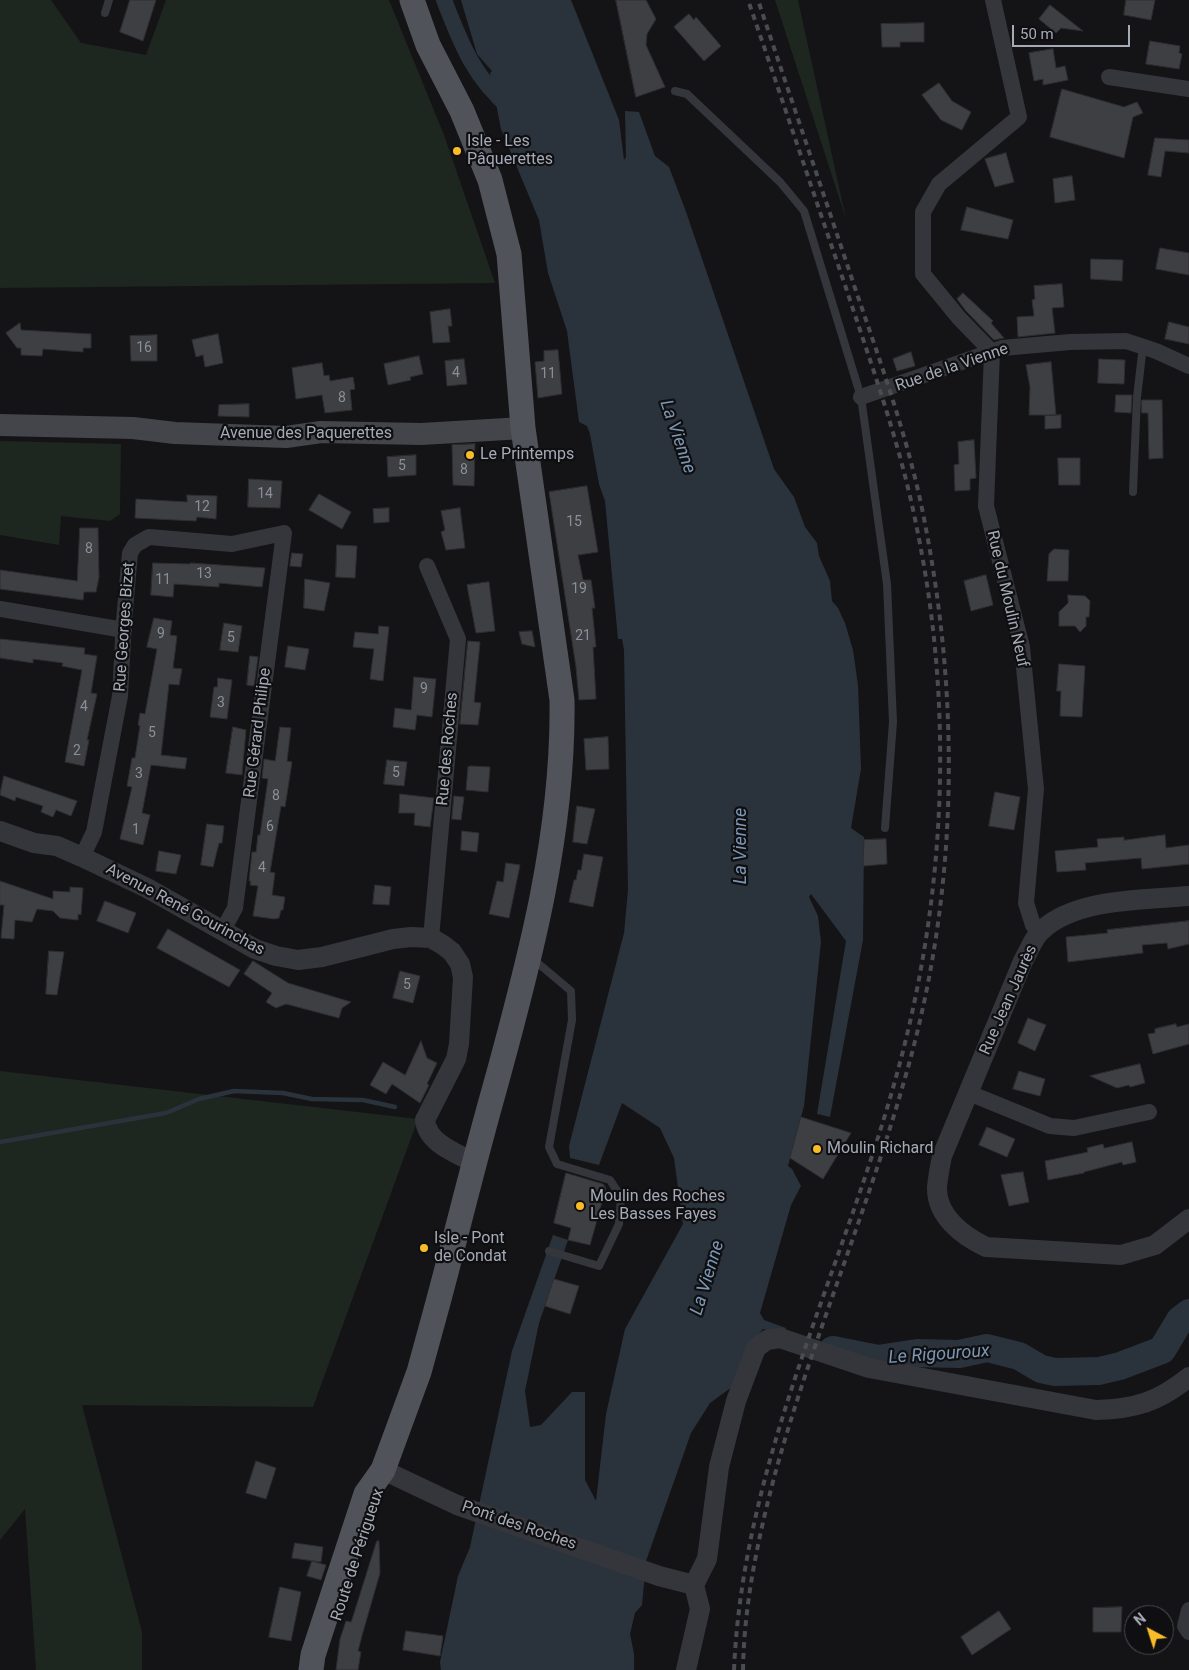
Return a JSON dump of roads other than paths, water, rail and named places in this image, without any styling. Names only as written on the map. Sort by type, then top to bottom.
[{"type":"main road","points":[[382,1470],[419,1372],[530,956],[555,826],[562,734],[562,700],[523,428],[512,268],[490,180],[468,127],[428,46],[412,0]]},
{"type":"main road","name":"Avenue des Paquerettes","points":[[0,425],[133,428],[175,434],[286,437],[321,432],[422,434],[523,428]]},
{"type":"main road","name":"Route de Périgueux","points":[[311,1670],[313,1655],[366,1494],[382,1470]]},
{"type":"main road","name":"Route de Périgueux","points":[[318,1670],[382,1491],[382,1470]]},
{"type":"street","points":[[992,352],[959,318],[923,274],[922,212],[939,184],[1019,117],[993,0]]},
{"type":"street","points":[[1109,77],[1189,89]]},
{"type":"street","name":"Rue de la Vienne","points":[[861,397],[1002,348],[1070,342],[1126,341],[1143,346],[1189,366]]},
{"type":"street","name":"Rue du Moulin Neuf","points":[[992,352],[986,506],[1022,647],[1036,789],[1026,903],[1033,925],[1039,932]]},
{"type":"street","name":"Rue Georges Bizet","points":[[82,857],[94,832],[120,696],[130,553],[134,546],[149,537],[232,544],[284,533]]},
{"type":"street","name":"Rue Gérard Philipe","points":[[223,930],[235,908],[284,533]]},
{"type":"street","name":"Rue des Roches","points":[[427,566],[458,638],[430,938]]},
{"type":"street","points":[[0,609],[124,630]]},
{"type":"street","name":"Avenue René Gourinchas","points":[[0,831],[34,843],[57,846],[82,857],[223,930],[255,949],[276,956],[298,960],[322,957],[393,939],[430,938]]},
{"type":"street","name":"Rue Jean Jaurès","points":[[1189,896],[1081,907],[1058,917],[1039,932],[1023,961],[942,1156],[937,1189],[942,1208],[952,1224],[966,1238],[986,1247],[1121,1255],[1155,1245],[1189,1219]]},
{"type":"street","points":[[430,938],[452,952],[460,964],[463,977],[456,1059],[425,1120],[426,1128],[433,1138],[474,1163]]},
{"type":"street","points":[[969,1092],[1050,1126],[1074,1128],[1149,1112]]},
{"type":"street","points":[[686,1670],[700,1609],[694,1585],[706,1559],[719,1467],[736,1401],[756,1348],[767,1340],[780,1338],[869,1368],[1096,1410],[1124,1409],[1150,1403],[1189,1377]]},
{"type":"street","name":"Pont des Roches","points":[[382,1470],[458,1505],[658,1576],[694,1585]]},
{"type":"street","points":[[1189,1610],[1185,1626],[1189,1632]]},
{"type":"lane","points":[[105,13],[109,0]]},
{"type":"lane","points":[[675,91],[687,94],[780,182],[804,211],[861,397],[887,584],[893,722],[885,828]]},
{"type":"lane","points":[[1133,492],[1137,397],[1143,346]]},
{"type":"lane","points":[[530,956],[571,991],[572,1020],[549,1147],[557,1164],[610,1180],[621,1197],[619,1224],[599,1266],[549,1251]]},
{"type":"water","name":"La Vienne","points":[[461,0],[571,0],[619,120],[624,160],[626,157],[625,111],[639,112],[655,156],[669,167],[685,209],[774,469],[794,497],[805,527],[817,543],[819,556],[830,581],[832,601],[838,608],[845,623],[853,650],[858,685],[861,769],[851,828],[864,837],[863,940],[830,1117],[817,1114],[846,941],[811,894],[809,897],[818,916],[821,942],[804,1106],[788,1166],[792,1169],[801,1186],[791,1205],[760,1313],[764,1320],[786,1328],[784,1335],[763,1329],[748,1347],[732,1387],[710,1403],[691,1433],[646,1561],[642,1605],[635,1613],[630,1634],[634,1654],[634,1670],[441,1670],[440,1662],[458,1576],[470,1547],[512,1351],[553,1235],[568,1240],[539,1323],[525,1391],[530,1427],[541,1425],[572,1392],[585,1392],[585,1480],[596,1501],[606,1414],[625,1329],[683,1224],[674,1158],[660,1128],[622,1103],[599,1165],[570,1158],[569,1146],[624,933],[628,890],[624,650],[622,639],[618,639],[605,501],[599,484],[590,434],[587,426],[579,422],[567,331],[548,273],[539,220],[501,129],[490,73],[492,71],[477,54]]},
{"type":"waterway","points":[[444,0],[456,31],[470,59],[487,85],[511,109]]},
{"type":"waterway","points":[[0,1142],[166,1113],[199,1099],[234,1091],[283,1093],[312,1099],[363,1100],[395,1107]]},
{"type":"waterway","name":"Le Rigouroux","points":[[833,1350],[878,1359],[917,1353],[959,1354],[987,1348],[1019,1356],[1041,1369],[1055,1372],[1099,1371],[1120,1366],[1162,1350],[1180,1320],[1189,1313]]},
{"type":"railway","points":[[734,1670],[741,1592],[756,1516],[776,1440],[799,1366],[876,1144],[898,1070],[914,1003],[926,936],[935,868],[940,732],[929,596],[903,467],[876,377],[748,0]]},
{"type":"railway","points":[[743,1670],[746,1621],[753,1571],[775,1474],[806,1374],[890,1128],[922,1011],[935,942],[944,874],[948,805],[945,667],[937,598],[920,498],[904,437],[885,377],[758,0]]},
{"type":"place","name":"Isle - Les Pâquerettes","points":[[457,151]]},
{"type":"place","name":"Le Printemps","points":[[470,455]]},
{"type":"place","name":"Moulin Richard","points":[[817,1149]]},
{"type":"place","name":"Moulin des Roches Les Basses Fayes","points":[[580,1206]]},
{"type":"place","name":"Isle - Pont de Condat","points":[[424,1248]]}]
